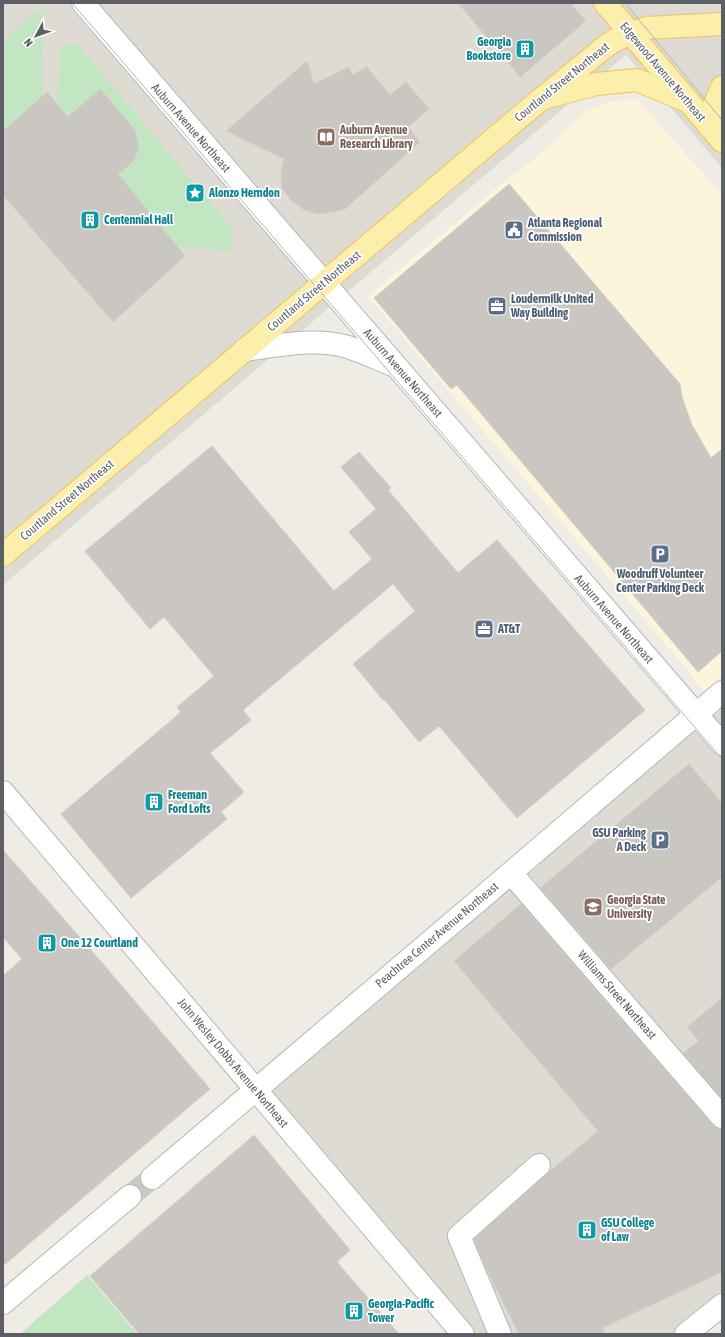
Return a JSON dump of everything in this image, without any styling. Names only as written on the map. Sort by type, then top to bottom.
[{"type":"main road","name":"Edgewood Avenue Northeast","points":[[605,3],[716,134]]},
{"type":"main road","name":"Courtland Street Northeast","points":[[3,555],[540,99],[606,46],[615,40],[646,28],[722,24]]},
{"type":"main road","points":[[540,99],[597,84],[637,80],[690,102]]},
{"type":"main road","points":[[716,134],[713,108],[722,87]]},
{"type":"street","name":"Auburn Avenue Northeast","points":[[83,3],[722,744]]},
{"type":"street","points":[[244,350],[306,342],[321,343],[346,347],[396,366]]},
{"type":"street","name":"Peachtree Center Avenue Northeast","points":[[152,1178],[722,692]]},
{"type":"street","name":"John Wesley Dobbs Avenue Northeast","points":[[3,792],[463,1334]]},
{"type":"street","name":"Williams Street Northeast","points":[[511,873],[722,1117]]},
{"type":"street","points":[[500,1334],[459,1236],[539,1165]]},
{"type":"street","points":[[3,1303],[130,1196]]},
{"type":"street","points":[[686,1334],[722,1305]]},
{"type":"shaded area","points":[[3,3],[722,3],[722,168],[626,55],[3,585]]},
{"type":"shaded area","points":[[638,100],[722,195],[722,676],[704,692],[685,667],[368,296],[506,180],[536,158],[586,111],[612,101]]},
{"type":"shaded area","name":"Georgia State University","points":[[722,692],[722,1296],[677,1334],[464,1334],[249,1085]]},
{"type":"green space","points":[[41,7],[43,97],[3,131],[3,41]]},
{"type":"green space","points":[[61,44],[78,45],[232,228],[230,251],[176,246],[118,174],[134,161],[139,147],[135,130],[100,90],[68,117],[57,104]]},
{"type":"green space","points":[[87,1275],[137,1334],[20,1334]]},
{"type":"building","name":"Georgia Bookstore","points":[[458,3],[570,3],[586,21],[520,77]]},
{"type":"building","name":"Auburn Avenue Research Library","points":[[307,61],[314,84],[349,67],[352,75],[367,67],[390,95],[406,82],[429,109],[408,127],[420,142],[345,209],[318,214],[304,210],[291,200],[282,188],[281,173],[284,159],[226,131]]},
{"type":"building","name":"Centennial Hall","points":[[100,89],[135,130],[139,147],[134,161],[118,174],[185,256],[113,322],[3,195],[3,131],[47,92],[68,117]]},
{"type":"building","points":[[509,184],[680,384],[682,397],[692,425],[711,458],[722,449],[722,651],[698,672],[457,385],[451,389],[374,298]]},
{"type":"building","points":[[212,446],[334,591],[372,559],[349,532],[376,509],[341,467],[359,452],[391,488],[388,490],[458,573],[497,540],[645,710],[517,818],[439,726],[419,742],[353,664],[415,611],[393,584],[243,710],[251,720],[210,753],[244,792],[221,812],[227,819],[131,898],[61,814],[181,712],[177,707],[214,676],[164,617],[150,629],[85,551]]},
{"type":"building","name":"GSU Parking A Deck","points":[[689,764],[722,803],[722,877],[611,969],[540,888]]},
{"type":"building","points":[[3,850],[210,1089],[3,1266],[3,976],[22,959],[3,937]]},
{"type":"building","points":[[521,904],[713,1125],[718,1129],[722,1129],[722,1272],[602,1328],[605,1334],[519,1334],[484,1264],[474,1239],[549,1172],[598,1131],[454,961]]},
{"type":"building","points":[[722,998],[722,1098],[683,1053],[699,1041],[687,1027]]},
{"type":"building","points":[[254,1135],[350,1250],[337,1262],[399,1334],[139,1334],[90,1276]]},
{"type":"tunnel","points":[[130,1196],[152,1178]]},
{"type":"tram line","points":[[72,3],[722,759]]},
{"type":"tram line","points":[[625,3],[722,120]]},
{"type":"place","name":"Georgia Bookstore","points":[[525,49]]},
{"type":"place","name":"Auburn Avenue Research Library","points":[[326,137]]},
{"type":"place","name":"Alonzo Herndon","points":[[195,193]]},
{"type":"place","name":"Centennial Hall","points":[[90,220]]},
{"type":"place","name":"Atlanta Regional Commission","points":[[514,230]]},
{"type":"place","name":"Loudermilk United Way Building","points":[[497,306]]},
{"type":"place","name":"Woodruff Volunteer Center Parking Deck","points":[[660,554]]},
{"type":"place","name":"AT&T","points":[[484,629]]},
{"type":"place","name":"Freeman Ford Lofts","points":[[154,802]]},
{"type":"place","name":"GSU Parking A Deck","points":[[660,840]]},
{"type":"place","name":"Georgia State University","points":[[593,907]]},
{"type":"place","name":"One 12 Courtland","points":[[47,943]]},
{"type":"place","name":"GSU College of Law","points":[[587,1230]]},
{"type":"place","name":"Georgia-Pacific Tower","points":[[354,1311]]}]
